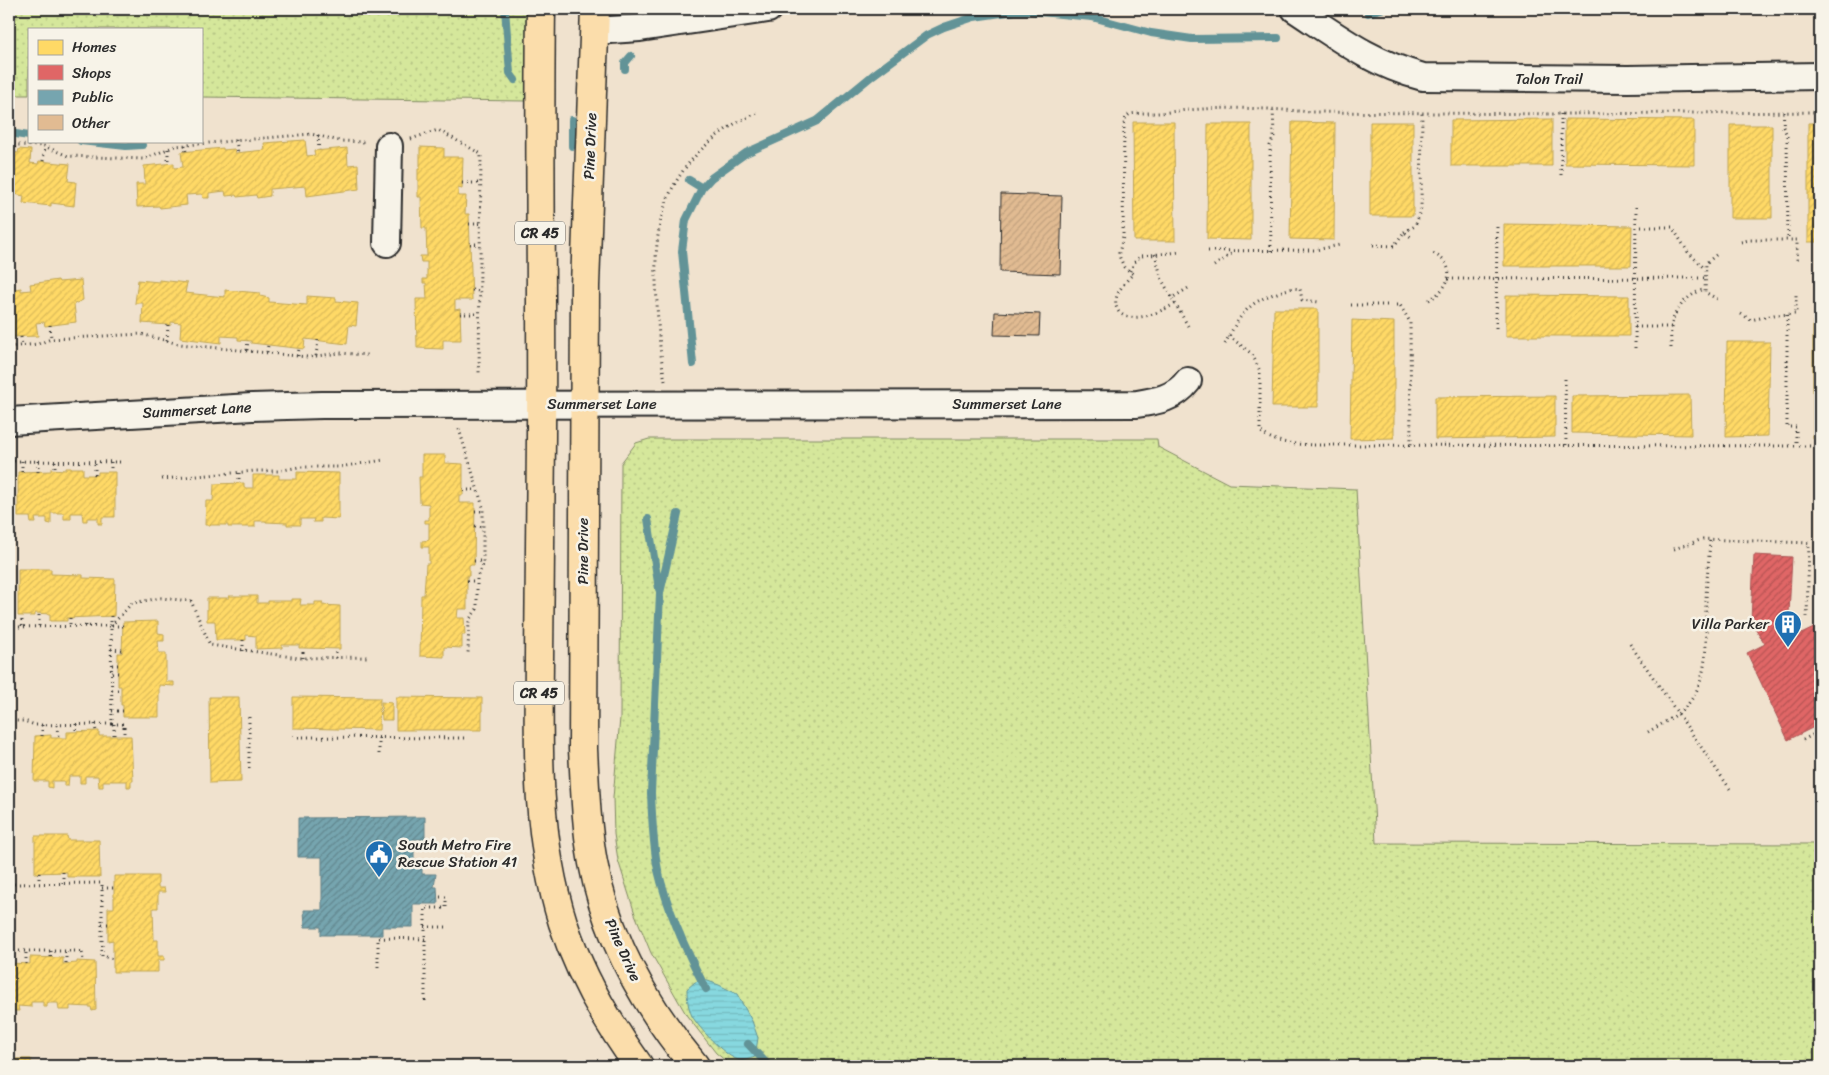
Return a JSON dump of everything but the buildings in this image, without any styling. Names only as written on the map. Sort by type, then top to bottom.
[{"type":"main road","name":"CR 45","points":[[540,9],[541,404],[539,773],[546,844],[562,918],[578,962],[606,1015],[639,1066]]},
{"type":"main road","name":"Pine Drive","points":[[594,20],[585,286],[583,749],[586,803],[594,864],[612,928],[636,979],[656,1014],[695,1066]]},
{"type":"street","points":[[594,20],[640,28],[768,9]]},
{"type":"street","name":"Talon Trail","points":[[1295,9],[1357,50],[1379,62],[1423,77],[1628,79],[1820,76]]},
{"type":"street","points":[[387,243],[388,143]]},
{"type":"street","name":"Summerset Lane","points":[[9,422],[268,406],[1137,404],[1177,393],[1188,381]]},
{"type":"path","points":[[1130,271],[1121,262],[1119,253],[1123,237],[1124,124],[1126,117],[1135,114],[1201,108],[1273,108],[1312,112],[1561,114],[1820,112]]},
{"type":"path","points":[[1271,251],[1270,146],[1274,136],[1273,108]]},
{"type":"path","points":[[668,404],[659,346],[655,264],[659,226],[665,204],[682,171],[704,148],[732,125],[760,112]]},
{"type":"path","points":[[1372,245],[1394,246],[1404,232],[1415,226],[1422,211],[1422,112]]},
{"type":"path","points":[[1784,112],[1783,127],[1787,135],[1788,240]]},
{"type":"path","points":[[1561,114],[1561,175]]},
{"type":"path","points":[[9,142],[45,147],[68,156],[144,159],[175,146],[210,142],[311,134],[340,141],[388,143],[438,130],[481,154],[479,374]]},
{"type":"path","points":[[297,135],[298,140]]},
{"type":"path","points":[[318,135],[319,150]]},
{"type":"path","points":[[270,137],[271,143]]},
{"type":"path","points":[[236,140],[238,153]]},
{"type":"path","points":[[210,142],[211,149]]},
{"type":"path","points":[[14,153],[15,144]]},
{"type":"path","points":[[185,145],[186,152]]},
{"type":"path","points":[[43,161],[45,147]]},
{"type":"path","points":[[168,148],[168,163]]},
{"type":"path","points":[[462,183],[481,183]]},
{"type":"path","points":[[1635,348],[1636,207]]},
{"type":"path","points":[[469,224],[480,224]]},
{"type":"path","points":[[1496,225],[1496,328]]},
{"type":"path","points":[[1636,227],[1672,227],[1688,252],[1706,269]]},
{"type":"path","points":[[1404,232],[1411,237]]},
{"type":"path","points":[[1741,242],[1749,240],[1797,240],[1797,263]]},
{"type":"path","points":[[470,244],[480,244]]},
{"type":"path","points":[[1208,251],[1314,250],[1340,245]]},
{"type":"path","points":[[1214,266],[1236,251]]},
{"type":"path","points":[[1175,304],[1150,315],[1130,317],[1123,315],[1116,307],[1118,293],[1132,274],[1130,271],[1136,260],[1141,256],[1180,252]]},
{"type":"path","points":[[1429,300],[1444,288],[1448,279],[1448,270],[1443,260],[1430,252]]},
{"type":"path","points":[[1155,254],[1162,280],[1188,326]]},
{"type":"path","points":[[1716,255],[1706,263],[1705,292],[1717,299]]},
{"type":"path","points":[[1448,279],[1705,278]]},
{"type":"path","points":[[1172,298],[1190,287]]},
{"type":"path","points":[[1225,344],[1245,311],[1253,304],[1272,294],[1295,288],[1300,289],[1302,300],[1319,302]]},
{"type":"path","points":[[1671,348],[1672,322],[1682,304],[1694,293],[1705,289]]},
{"type":"path","points":[[472,290],[479,291]]},
{"type":"path","points":[[1741,314],[1751,320],[1774,315],[1796,314],[1796,292]]},
{"type":"path","points":[[1351,305],[1400,305],[1410,322],[1411,445]]},
{"type":"path","points":[[460,314],[479,314]]},
{"type":"path","points":[[1787,315],[1787,426],[1796,426],[1796,446]]},
{"type":"path","points":[[50,325],[51,339]]},
{"type":"path","points":[[166,341],[168,325]]},
{"type":"path","points":[[1635,327],[1672,327]]},
{"type":"path","points":[[9,347],[38,344],[51,339],[141,334],[187,345],[298,356],[340,353],[367,355]]},
{"type":"path","points":[[1229,336],[1252,354],[1260,371],[1260,431],[1272,439],[1298,444],[1820,446]]},
{"type":"path","points":[[22,337],[22,346]]},
{"type":"path","points":[[187,345],[188,339]]},
{"type":"path","points":[[247,350],[248,340]]},
{"type":"path","points":[[316,356],[318,340]]},
{"type":"path","points":[[267,352],[268,345]]},
{"type":"path","points":[[298,356],[299,348]]},
{"type":"path","points":[[1565,379],[1566,445]]},
{"type":"path","points":[[458,426],[483,511],[483,566],[477,577],[478,610],[469,620],[467,628],[468,654]]},
{"type":"path","points":[[162,479],[239,473],[270,473],[306,467],[329,467],[384,460]]},
{"type":"path","points":[[9,461],[129,462]]},
{"type":"path","points":[[22,461],[22,472]]},
{"type":"path","points":[[38,461],[38,472]]},
{"type":"path","points":[[55,461],[55,469]]},
{"type":"path","points":[[78,468],[79,461]]},
{"type":"path","points":[[95,461],[95,475]]},
{"type":"path","points":[[111,462],[111,472]]},
{"type":"path","points":[[306,467],[306,473]]},
{"type":"path","points":[[329,467],[329,473]]},
{"type":"path","points":[[239,473],[239,483]]},
{"type":"path","points":[[463,490],[478,490]]},
{"type":"path","points":[[475,511],[483,511]]},
{"type":"path","points":[[475,526],[483,527]]},
{"type":"path","points":[[1674,549],[1703,539],[1809,543],[1807,617]]},
{"type":"path","points":[[1648,732],[1678,713],[1688,704],[1703,674],[1706,646],[1706,588],[1710,539]]},
{"type":"path","points":[[474,561],[483,561]]},
{"type":"path","points":[[467,581],[477,581]]},
{"type":"path","points":[[111,626],[132,603],[161,598],[191,602],[210,645],[303,658],[370,657]]},
{"type":"path","points":[[38,626],[39,614]]},
{"type":"path","points":[[22,616],[22,626]]},
{"type":"path","points":[[86,616],[86,626]]},
{"type":"path","points":[[111,616],[114,736]]},
{"type":"path","points":[[70,618],[70,626]]},
{"type":"path","points":[[55,621],[55,626]]},
{"type":"path","points":[[9,627],[123,626]]},
{"type":"path","points":[[243,640],[243,651]]},
{"type":"path","points":[[1630,644],[1730,789]]},
{"type":"path","points":[[271,647],[271,654]]},
{"type":"path","points":[[303,648],[303,658]]},
{"type":"path","points":[[111,649],[122,650]]},
{"type":"path","points":[[336,649],[336,658]]},
{"type":"path","points":[[112,665],[118,665]]},
{"type":"path","points":[[112,673],[118,673]]},
{"type":"path","points":[[112,690],[121,690]]},
{"type":"path","points":[[112,711],[122,711]]},
{"type":"path","points":[[249,715],[249,768]]},
{"type":"path","points":[[9,721],[24,721],[35,725],[124,724],[124,736]]},
{"type":"path","points":[[76,724],[76,732]]},
{"type":"path","points":[[95,724],[96,732]]},
{"type":"path","points":[[42,725],[42,736]]},
{"type":"path","points":[[57,725],[58,738]]},
{"type":"path","points":[[1803,740],[1820,731]]},
{"type":"path","points":[[293,737],[467,738]]},
{"type":"path","points":[[379,738],[379,757]]},
{"type":"path","points":[[63,872],[63,883]]},
{"type":"path","points":[[39,873],[39,883]]},
{"type":"path","points":[[71,877],[71,884]]},
{"type":"path","points":[[95,877],[95,883]]},
{"type":"path","points":[[9,884],[102,883],[102,956],[113,959]]},
{"type":"path","points":[[102,888],[114,888]]},
{"type":"path","points":[[425,1001],[425,908],[446,908],[446,897],[438,897]]},
{"type":"path","points":[[102,924],[108,924]]},
{"type":"path","points":[[425,927],[448,927]]},
{"type":"path","points":[[378,967],[378,938],[425,938]]},
{"type":"path","points":[[9,951],[82,951],[82,961]]},
{"type":"path","points":[[26,951],[26,964]]},
{"type":"path","points":[[35,951],[35,958]]},
{"type":"path","points":[[51,951],[51,958]]},
{"type":"path","points":[[66,952],[66,964]]},
{"type":"green space","points":[[9,9],[526,9],[526,101],[202,97],[202,28],[28,28],[28,95],[9,95]]},
{"type":"green space","points":[[649,439],[1157,439],[1158,447],[1229,484],[1356,489],[1376,843],[1820,844],[1820,1066],[723,1066],[726,1061],[716,1053],[687,1016],[651,953],[635,914],[618,860],[614,834],[613,798],[620,718],[621,463],[636,443]]},
{"type":"water","points":[[705,980],[737,994],[752,1021],[758,1038],[755,1057],[741,1060],[731,1056],[712,1040],[692,1016],[688,1003],[687,989],[695,982]]},
{"type":"waterway","points":[[505,9],[510,73],[515,80]]},
{"type":"waterway","points":[[1368,13],[1381,9]]},
{"type":"waterway","points":[[693,364],[682,251],[686,220],[702,188],[711,178],[746,153],[817,121],[873,75],[927,35],[974,17],[1015,11],[1030,11],[1092,17],[1151,33],[1192,39],[1278,38]]},
{"type":"waterway","points":[[625,69],[625,63],[631,56]]},
{"type":"waterway","points":[[572,120],[572,146]]},
{"type":"waterway","points":[[9,133],[28,136]]},
{"type":"waterway","points":[[90,142],[126,146],[142,145]]},
{"type":"waterway","points":[[689,180],[702,188]]},
{"type":"waterway","points":[[678,514],[660,593],[651,793],[652,822],[658,870],[667,901],[685,946],[706,989]]},
{"type":"waterway","points":[[648,519],[659,589]]},
{"type":"waterway","points":[[748,1044],[769,1066]]},
{"type":"place","name":"Villa Parker","points":[[1788,648]]},
{"type":"place","name":"South Metro Fire Rescue Station 41","points":[[379,878]]}]
